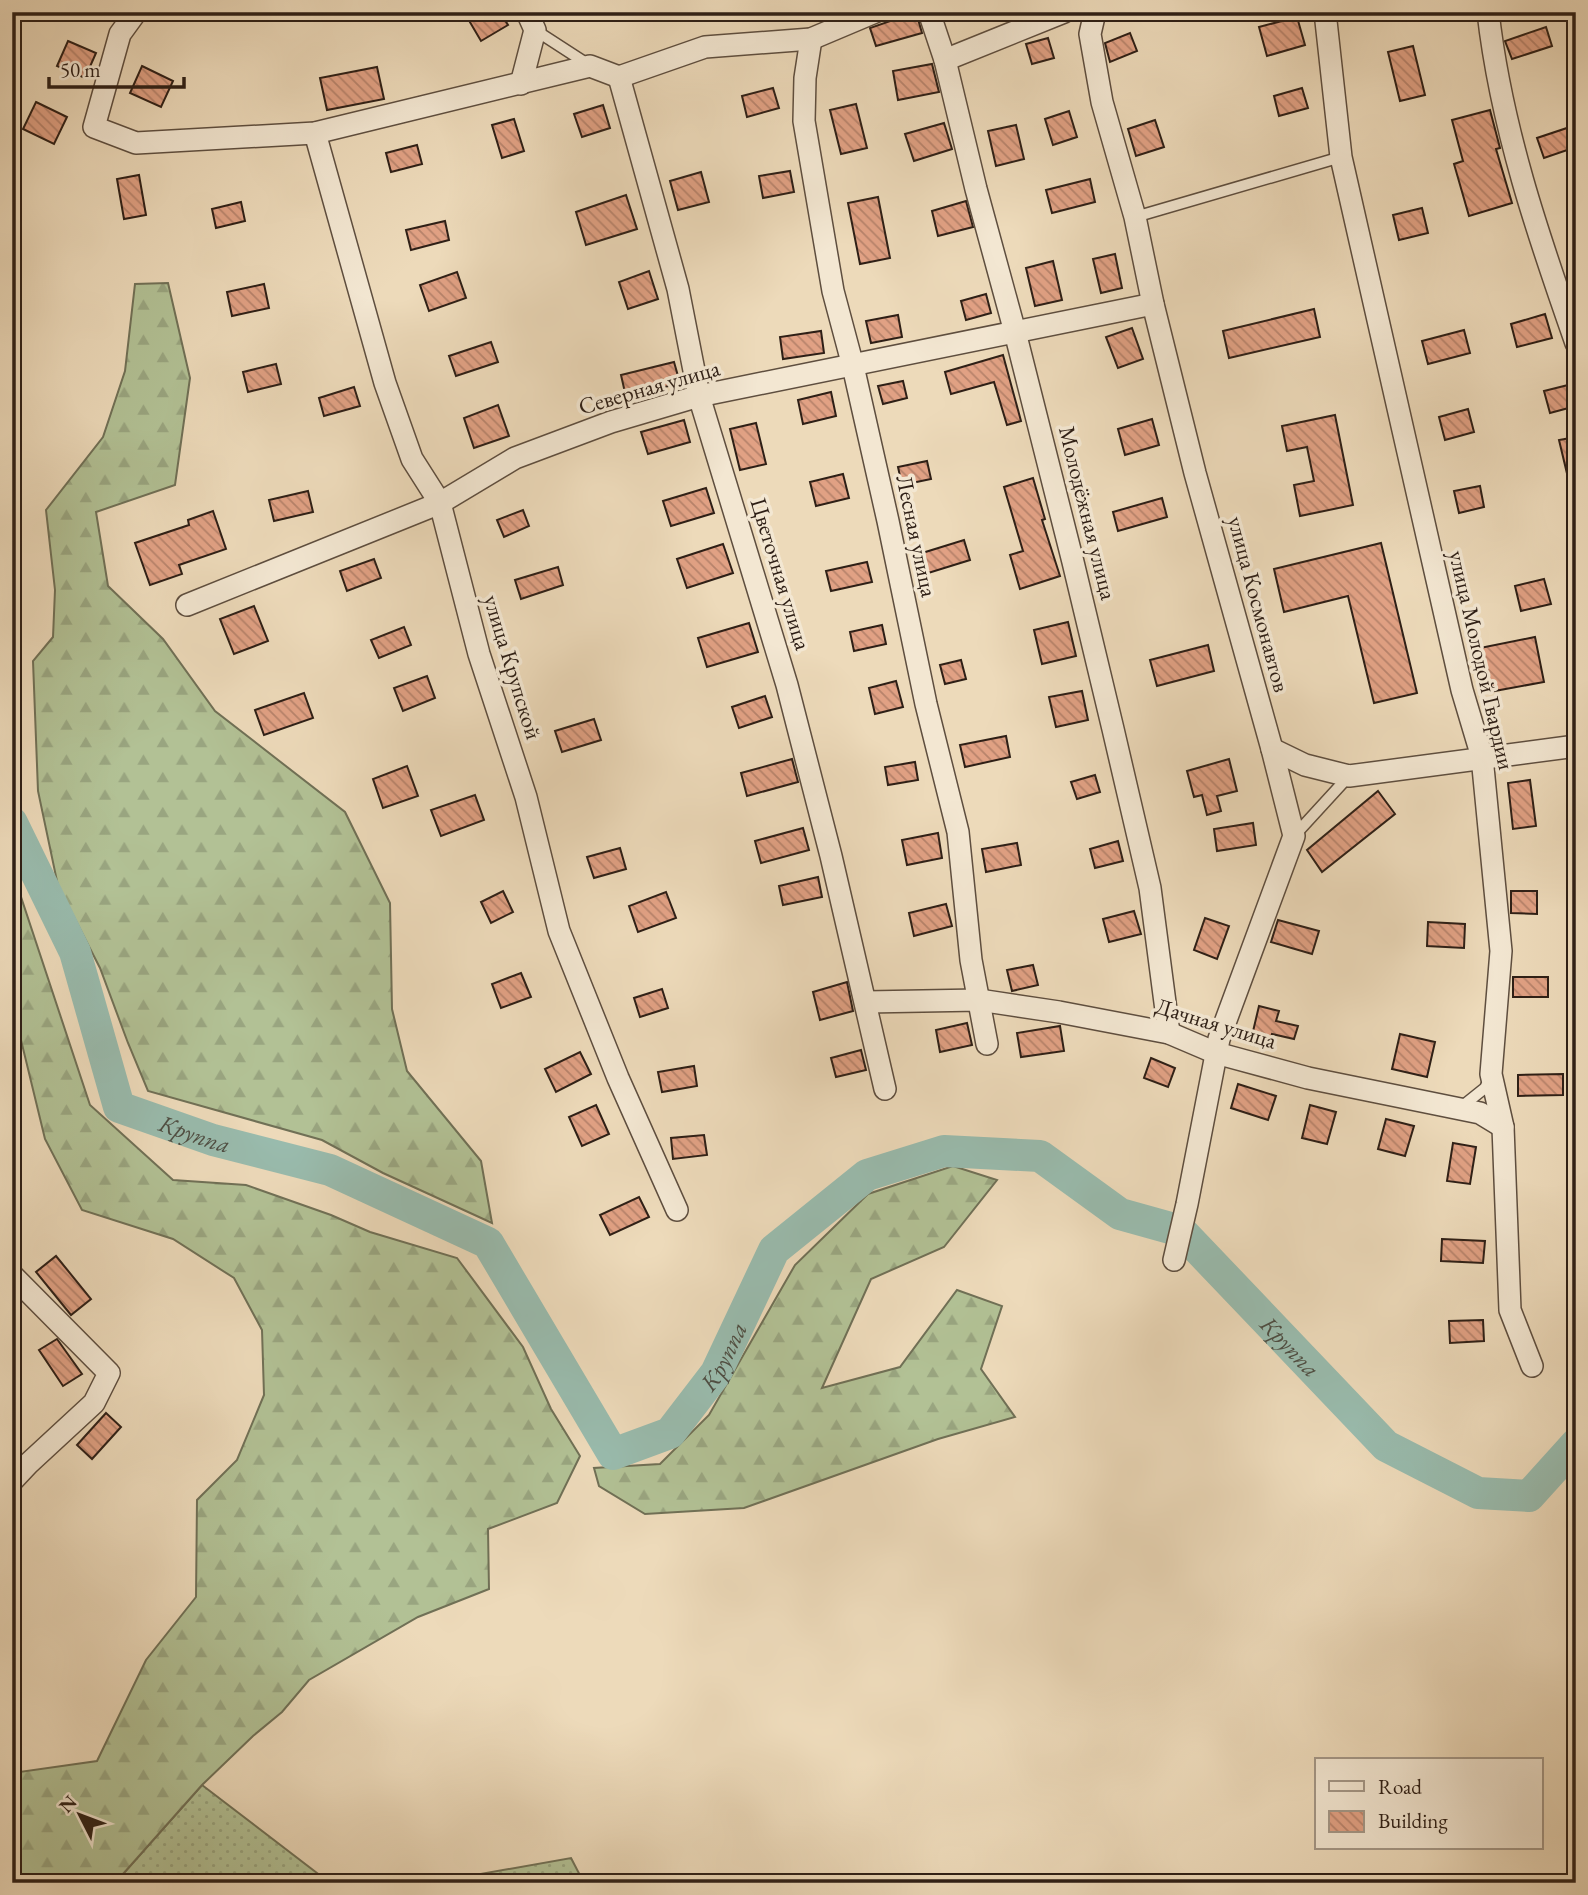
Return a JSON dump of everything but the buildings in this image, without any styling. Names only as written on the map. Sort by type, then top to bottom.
[{"type":"street","points":[[136,12],[120,34],[94,127],[136,144],[314,133],[590,66],[619,77],[705,47],[811,38],[875,12]]},
{"type":"street","name":"Молодёжная улица","points":[[929,12],[946,60],[976,189],[1077,575],[1150,888],[1169,1033]]},
{"type":"street","points":[[946,60],[1064,12]]},
{"type":"street","name":"улица Космонавтов","points":[[1095,12],[1090,34],[1102,102],[1135,217],[1153,304],[1195,473],[1294,836]]},
{"type":"street","name":"улица Молодой Гвардии","points":[[1325,12],[1341,157],[1462,690],[1482,757],[1502,951],[1492,1074],[1503,1127],[1510,1310],[1532,1366]]},
{"type":"street","points":[[1488,12],[1492,48],[1514,157],[1576,343]]},
{"type":"street","points":[[521,84],[531,21]]},
{"type":"street","name":"Лесная улица","points":[[811,38],[805,78],[804,121],[833,290],[888,521],[926,704],[958,832],[971,960],[987,1044]]},
{"type":"street","name":"Цветочная улица","points":[[619,77],[678,289],[699,396],[787,685],[831,856],[885,1089]]},
{"type":"street","name":"улица Крупской","points":[[314,133],[385,383],[412,459],[440,503],[479,654],[526,797],[559,931],[618,1078],[677,1210]]},
{"type":"street","name":"Северная улица","points":[[187,605],[440,503],[515,458],[611,422],[699,396],[1153,304]]},
{"type":"street","points":[[1272,749],[1305,765],[1349,776],[1576,746]]},
{"type":"street","points":[[1174,1260],[1219,1039],[1294,836]]},
{"type":"street","name":"Дачная улица","points":[[866,1002],[979,1000],[1169,1033],[1216,1053],[1308,1078],[1479,1113],[1503,1127]]},
{"type":"street","points":[[12,1275],[108,1373],[94,1403],[12,1481]]},
{"type":"lane","points":[[531,21],[590,66]]},
{"type":"lane","points":[[1135,217],[1341,157]]},
{"type":"lane","points":[[1294,836],[1349,776]]},
{"type":"lane","points":[[1457,1109],[1485,1088],[1492,1074]]},
{"type":"green space","points":[[168,283],[190,378],[175,485],[96,512],[108,586],[163,639],[215,711],[345,812],[390,903],[392,1009],[407,1071],[481,1161],[492,1223],[383,1173],[322,1140],[148,1091],[100,968],[58,886],[38,791],[33,661],[53,637],[55,590],[46,510],[103,437],[125,371],[135,284]]},
{"type":"green space","points":[[12,882],[20,894],[90,1105],[173,1180],[246,1185],[370,1232],[457,1258],[523,1347],[551,1409],[580,1456],[557,1503],[488,1529],[489,1589],[418,1617],[309,1680],[282,1712],[202,1785],[115,1883],[12,1883],[12,1773],[97,1761],[146,1660],[196,1597],[197,1500],[237,1460],[264,1395],[262,1330],[234,1278],[173,1239],[82,1210],[45,1139],[21,1040],[12,1019]]},
{"type":"green space","points":[[953,1166],[997,1180],[944,1247],[871,1279],[822,1388],[900,1367],[957,1290],[1002,1306],[981,1369],[1015,1417],[938,1439],[744,1508],[645,1514],[599,1486],[594,1468],[660,1464],[709,1415],[795,1265],[868,1194]]},
{"type":"green space","points":[[202,1785],[330,1883],[115,1883]]},
{"type":"green space","points":[[571,1858],[584,1883],[430,1883]]},
{"type":"waterway","name":"Круппа","points":[[12,823],[75,952],[119,1107],[213,1140],[330,1170],[488,1243],[613,1454],[670,1433],[716,1373],[774,1250],[867,1175],[944,1151],[1040,1156],[1120,1214],[1181,1231],[1386,1446],[1478,1493],[1529,1496],[1576,1444]]}]
